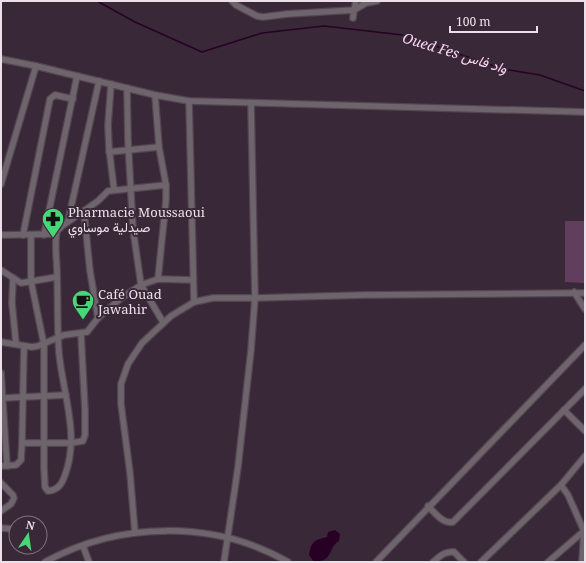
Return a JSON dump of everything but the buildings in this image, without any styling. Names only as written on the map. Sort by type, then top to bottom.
[{"type":"street","points":[[232,1],[236,5],[257,16],[263,17],[354,10],[361,5],[377,1]]},
{"type":"street","points":[[353,18],[356,1]]},
{"type":"street","points":[[1,60],[36,66],[155,95],[189,101],[251,104],[585,112]]},
{"type":"street","points":[[1,184],[36,66]]},
{"type":"street","points":[[44,235],[77,76]]},
{"type":"street","points":[[68,221],[99,81]]},
{"type":"street","points":[[110,84],[108,125],[109,152],[114,189]]},
{"type":"street","points":[[127,88],[128,150],[132,189],[133,229],[141,285],[163,322]]},
{"type":"street","points":[[23,235],[50,99],[55,94],[73,99]]},
{"type":"street","points":[[155,95],[159,147],[166,185],[166,200],[158,279]]},
{"type":"street","points":[[189,101],[194,302]]},
{"type":"street","points":[[224,562],[244,416],[255,298],[251,104]]},
{"type":"street","points":[[109,152],[159,147]]},
{"type":"street","points":[[31,235],[31,282],[44,345],[45,487],[48,491],[56,489],[63,480],[70,456],[71,443],[71,430],[58,338],[56,234],[59,228],[84,212],[108,191],[114,189],[132,189],[166,185]]},
{"type":"street","points":[[84,212],[90,271],[98,318]]},
{"type":"street","points":[[1,235],[56,234]]},
{"type":"street","points":[[1,270],[21,283],[57,278]]},
{"type":"street","points":[[13,278],[12,303],[16,344]]},
{"type":"street","points":[[1,342],[32,347],[44,345],[58,338],[72,334],[81,334],[89,330],[98,318],[120,299],[141,285],[158,279],[193,280]]},
{"type":"street","points":[[574,292],[585,309]]},
{"type":"street","points":[[135,533],[130,473],[120,389],[128,364],[142,343],[163,322],[194,302],[213,298],[380,294],[585,292]]},
{"type":"street","points":[[22,443],[81,442],[85,435],[85,391],[81,334]]},
{"type":"street","points":[[376,562],[428,506],[585,345]]},
{"type":"street","points":[[1,373],[4,466],[16,465],[21,460],[24,346]]},
{"type":"street","points":[[428,506],[448,523],[453,522],[585,388]]},
{"type":"street","points":[[3,398],[66,395]]},
{"type":"street","points":[[564,410],[585,430]]},
{"type":"street","points":[[481,562],[561,485],[585,456]]},
{"type":"street","points":[[1,483],[13,495],[14,498],[11,504],[1,511]]},
{"type":"street","points":[[561,485],[568,495],[584,530],[582,562]]},
{"type":"street","points":[[548,562],[584,530]]},
{"type":"street","points":[[45,562],[61,554],[104,538],[135,533],[186,532],[208,534],[246,543],[265,550],[288,562]]},
{"type":"street","points":[[83,546],[89,562]]},
{"type":"street","points":[[433,562],[444,553],[454,552],[464,562]]},
{"type":"shaded area","points":[[565,221],[585,221],[585,283],[565,282]]},
{"type":"shaded area","points":[[335,530],[340,534],[339,541],[334,545],[327,558],[314,562],[309,555],[312,544],[319,539],[327,537],[328,532]]},
{"type":"waterway","name":"Oued Fes واد فاس","points":[[97,1],[135,22],[202,52],[262,33],[324,26],[403,35],[503,69],[540,75],[585,91]]},
{"type":"place","name":"Pharmacie Moussaoui صيدلية موساوي","points":[[53,238]]},
{"type":"place","name":"Café Ouad Jawahir","points":[[83,320]]}]
